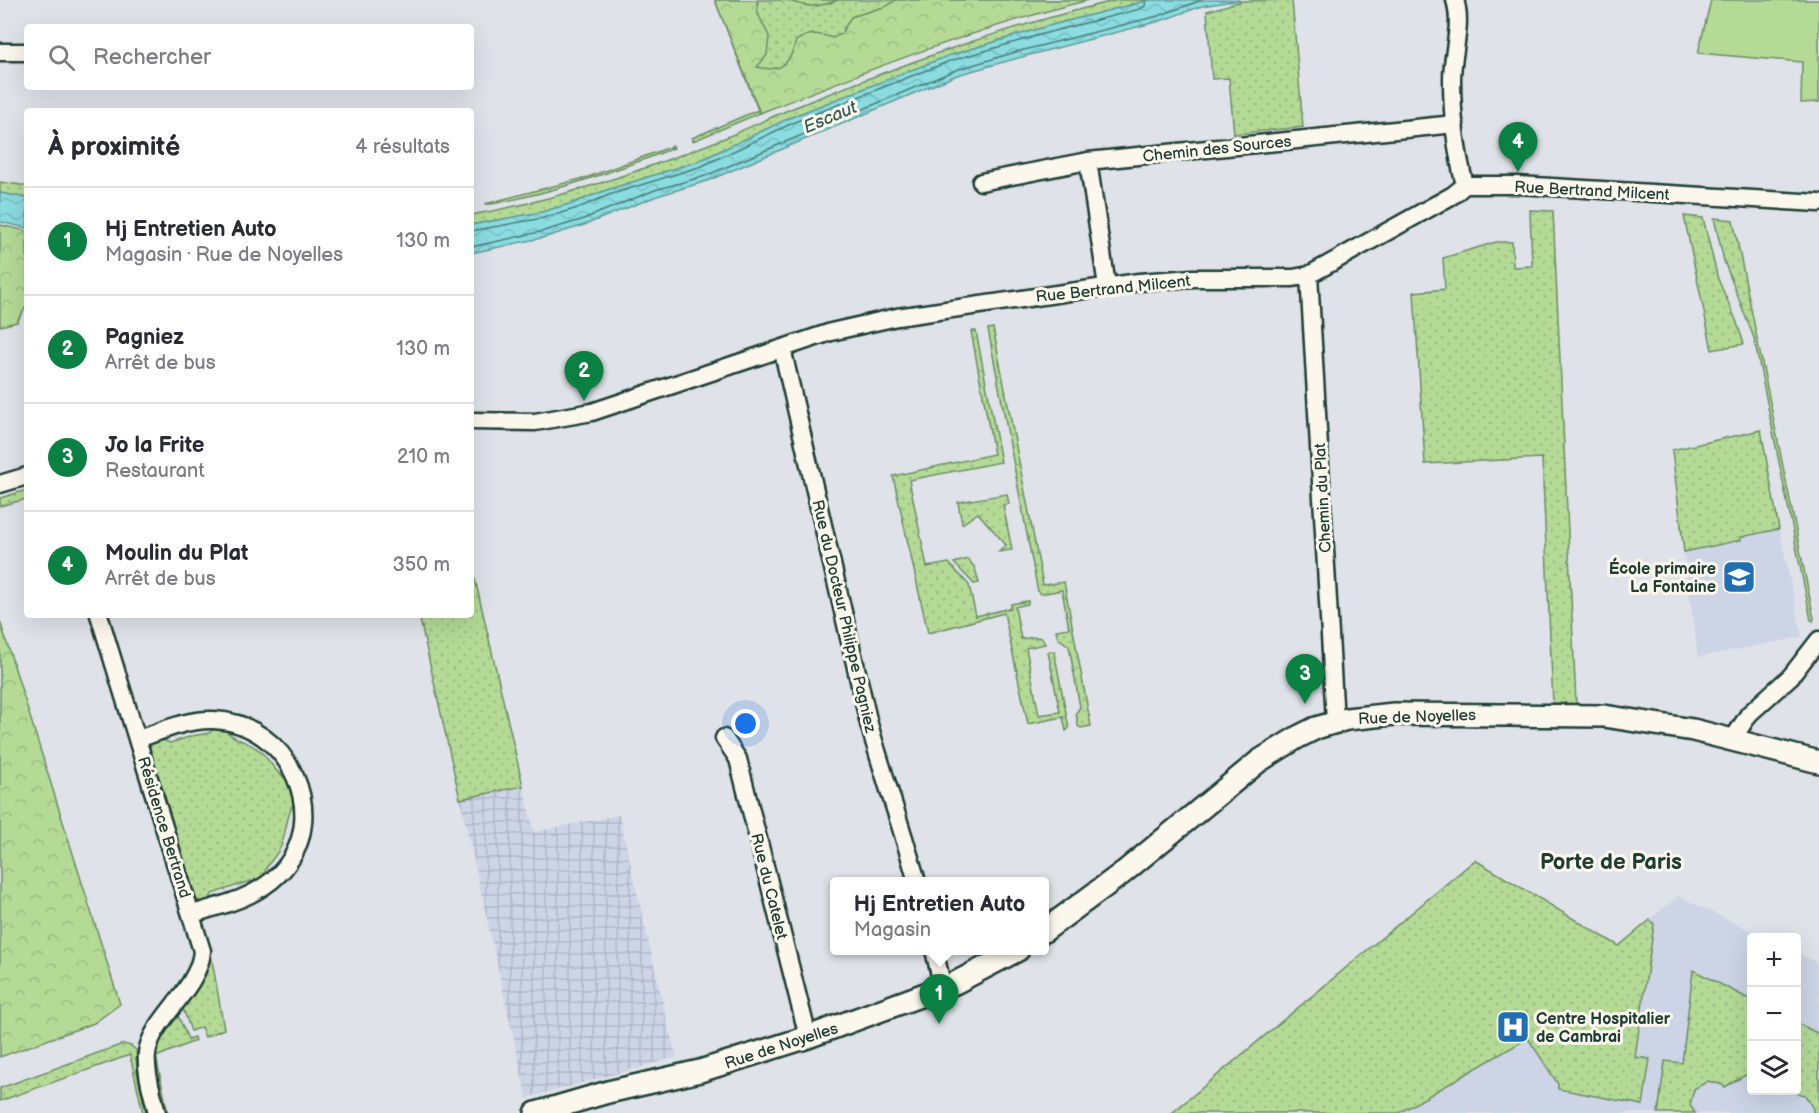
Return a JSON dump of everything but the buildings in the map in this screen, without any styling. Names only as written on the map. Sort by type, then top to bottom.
[{"type":"street","points":[[1455,0],[1458,14],[1452,65],[1455,124],[1465,185]]},
{"type":"street","points":[[0,52],[24,52]]},
{"type":"street","name":"Chemin des Sources","points":[[981,182],[1088,161],[1455,124]]},
{"type":"street","points":[[1088,161],[1107,286]]},
{"type":"street","name":"Rue Bertrand Milcent","points":[[474,421],[535,422],[576,416],[627,402],[840,330],[897,317],[1169,279],[1293,278],[1309,275],[1453,195],[1465,185],[1518,185],[1819,203]]},
{"type":"street","name":"Chemin du Plat","points":[[1309,275],[1335,721]]},
{"type":"street","name":"Rue du Docteur Philippe Pagniez","points":[[782,348],[869,724],[916,877]]},
{"type":"street","points":[[0,484],[24,477]]},
{"type":"street","name":"Résidence Bertrand","points":[[100,618],[202,951],[199,966],[190,983],[152,1038],[147,1053],[148,1071],[157,1113]]},
{"type":"street","points":[[1733,739],[1749,714],[1791,676],[1819,640]]},
{"type":"street","name":"Rue de Noyelles","points":[[1049,927],[1124,872],[1259,761],[1289,741],[1335,721],[1394,714],[1604,716],[1693,730],[1819,762]]},
{"type":"street","name":"Résidence Bertrand","points":[[138,739],[191,721],[214,720],[235,723],[255,731],[273,744],[288,761],[298,782],[303,806],[302,826],[294,853],[284,868],[268,883],[248,896],[192,914]]},
{"type":"street","name":"Rue du Catelet","points":[[724,738],[738,759],[808,1037]]},
{"type":"street","points":[[935,955],[943,988]]},
{"type":"street","name":"Rue de Noyelles","points":[[536,1113],[608,1092],[700,1071],[808,1037],[943,988],[1010,955]]},
{"type":"shaded area","name":"École primaire La Fontaine","points":[[1779,529],[1802,637],[1698,657],[1684,552]]},
{"type":"shaded area","points":[[474,580],[534,832],[619,815],[677,1057],[527,1098],[420,618],[474,618]]},
{"type":"shaded area","name":"Centre Hospitalier de Cambrai","points":[[1475,860],[1619,946],[1678,896],[1756,933],[1747,933],[1747,1095],[1801,1095],[1801,955],[1819,964],[1819,1113],[1172,1113]]},
{"type":"green space","points":[[715,0],[1072,0],[989,24],[758,111],[760,113],[693,141],[692,138],[758,110]]},
{"type":"green space","points":[[715,0],[757,0],[758,14],[769,36],[767,55],[757,67],[772,69],[787,61],[796,41],[801,38],[814,34],[833,38],[841,34],[851,17],[887,6],[896,0],[1089,0],[964,37],[760,113]]},
{"type":"green space","points":[[787,0],[838,0],[812,6]]},
{"type":"green space","points":[[1118,0],[1150,0],[1048,26],[948,56],[794,116],[699,161],[576,202],[542,212],[474,224],[474,214],[536,201],[633,172],[919,60],[998,33]]},
{"type":"green space","points":[[1292,0],[1303,127],[1234,134],[1229,78],[1212,79],[1207,11],[1242,1]]},
{"type":"green space","points":[[1711,0],[1819,0],[1819,102],[1801,103],[1802,62],[1698,53]]},
{"type":"green space","points":[[673,146],[674,148],[579,182],[520,198],[485,204],[588,177]]},
{"type":"green space","points":[[0,182],[24,186],[24,197],[0,193]]},
{"type":"green space","points":[[1530,210],[1553,211],[1576,704],[1553,703],[1542,458],[1425,464],[1414,292],[1445,289],[1443,258],[1496,242],[1512,242],[1513,267],[1532,266]]},
{"type":"green space","points":[[1684,216],[1703,218],[1718,279],[1744,344],[1712,350]]},
{"type":"green space","points":[[1714,218],[1733,220],[1813,621],[1754,338],[1724,261]]},
{"type":"green space","points":[[0,225],[24,230],[24,310],[17,322],[0,326]]},
{"type":"green space","points":[[993,328],[1043,585],[1064,582],[1091,726],[1081,728],[1078,726],[1076,713],[1080,707],[1069,646],[1058,638],[1056,630],[1069,628],[1062,590],[1041,594],[1038,592],[988,329]]},
{"type":"green space","points":[[971,331],[976,331],[1001,462],[909,480],[927,567],[949,563],[969,585],[976,616],[1011,608],[1011,604],[1028,601],[1028,604],[1015,607],[1021,639],[1042,638],[1045,644],[1026,648],[1039,715],[1060,712],[1048,652],[1054,651],[1069,728],[1066,731],[1063,717],[1028,724],[1004,613],[928,633],[893,476],[994,454]]},
{"type":"green space","points":[[1761,430],[1779,529],[1684,552],[1672,450]]},
{"type":"green space","points":[[24,491],[24,500],[0,506],[0,498]]},
{"type":"green space","points":[[1007,494],[1009,504],[1003,505],[1012,550],[999,552],[1006,545],[978,513],[962,524],[958,502]]},
{"type":"green space","points":[[968,559],[975,568],[979,583],[974,584],[954,563]]},
{"type":"green space","points":[[474,580],[523,786],[460,799],[420,618],[474,618]]},
{"type":"green space","points":[[0,621],[120,1004],[94,1023],[0,1057]]},
{"type":"green space","points":[[217,726],[255,747],[280,774],[289,779],[295,801],[290,811],[281,846],[263,879],[258,883],[250,881],[212,894],[209,902],[202,903],[194,897],[149,749],[152,742],[160,739],[170,743],[209,733]]},
{"type":"green space","name":"Centre Hospitalier de Cambrai","points":[[1475,860],[1619,946],[1650,920],[1654,924],[1635,1057],[1650,1059],[1643,1105],[1558,1089],[1558,1084],[1528,1038],[1399,1113],[1172,1113]]},
{"type":"green space","points":[[211,954],[224,1029],[205,1037],[201,1027],[191,1031],[182,1006]]},
{"type":"green space","points":[[1693,970],[1747,998],[1747,1074],[1725,1087],[1708,1081],[1694,1089],[1690,1105],[1695,1113],[1658,1113],[1665,1061],[1682,1063]]},
{"type":"green space","points":[[177,1013],[188,1039],[194,1037],[195,1041],[156,1057],[168,1113],[165,1113],[154,1057],[159,1040]]},
{"type":"green space","points":[[1801,1025],[1819,1034],[1819,1113],[1813,1113],[1805,1095],[1801,1094]]},
{"type":"green space","points":[[123,1044],[136,1050],[137,1072],[146,1113],[143,1113],[130,1055],[0,1101],[0,1088]]},
{"type":"water","name":"Escaut","points":[[1150,0],[1240,0],[1202,6],[1160,21],[957,75],[707,181],[657,196],[584,225],[546,237],[474,252],[474,224],[542,212],[699,161],[794,116],[948,56],[1048,26]]},
{"type":"water","points":[[0,193],[24,197],[24,227],[0,222]]},
{"type":"place","name":"Moulin du Plat","points":[[1518,172]]},
{"type":"place","name":"Pagniez","points":[[584,401]]},
{"type":"place","name":"École primaire La Fontaine","points":[[1739,577]]},
{"type":"place","name":"Jo la Frite","points":[[1305,704]]},
{"type":"place","name":"Hj Entretien Auto","points":[[939,1024]]},
{"type":"place","name":"Centre Hospitalier de Cambrai","points":[[1513,1027]]},
{"type":"district","name":"Porte de Paris","points":[[1611,861]]}]
